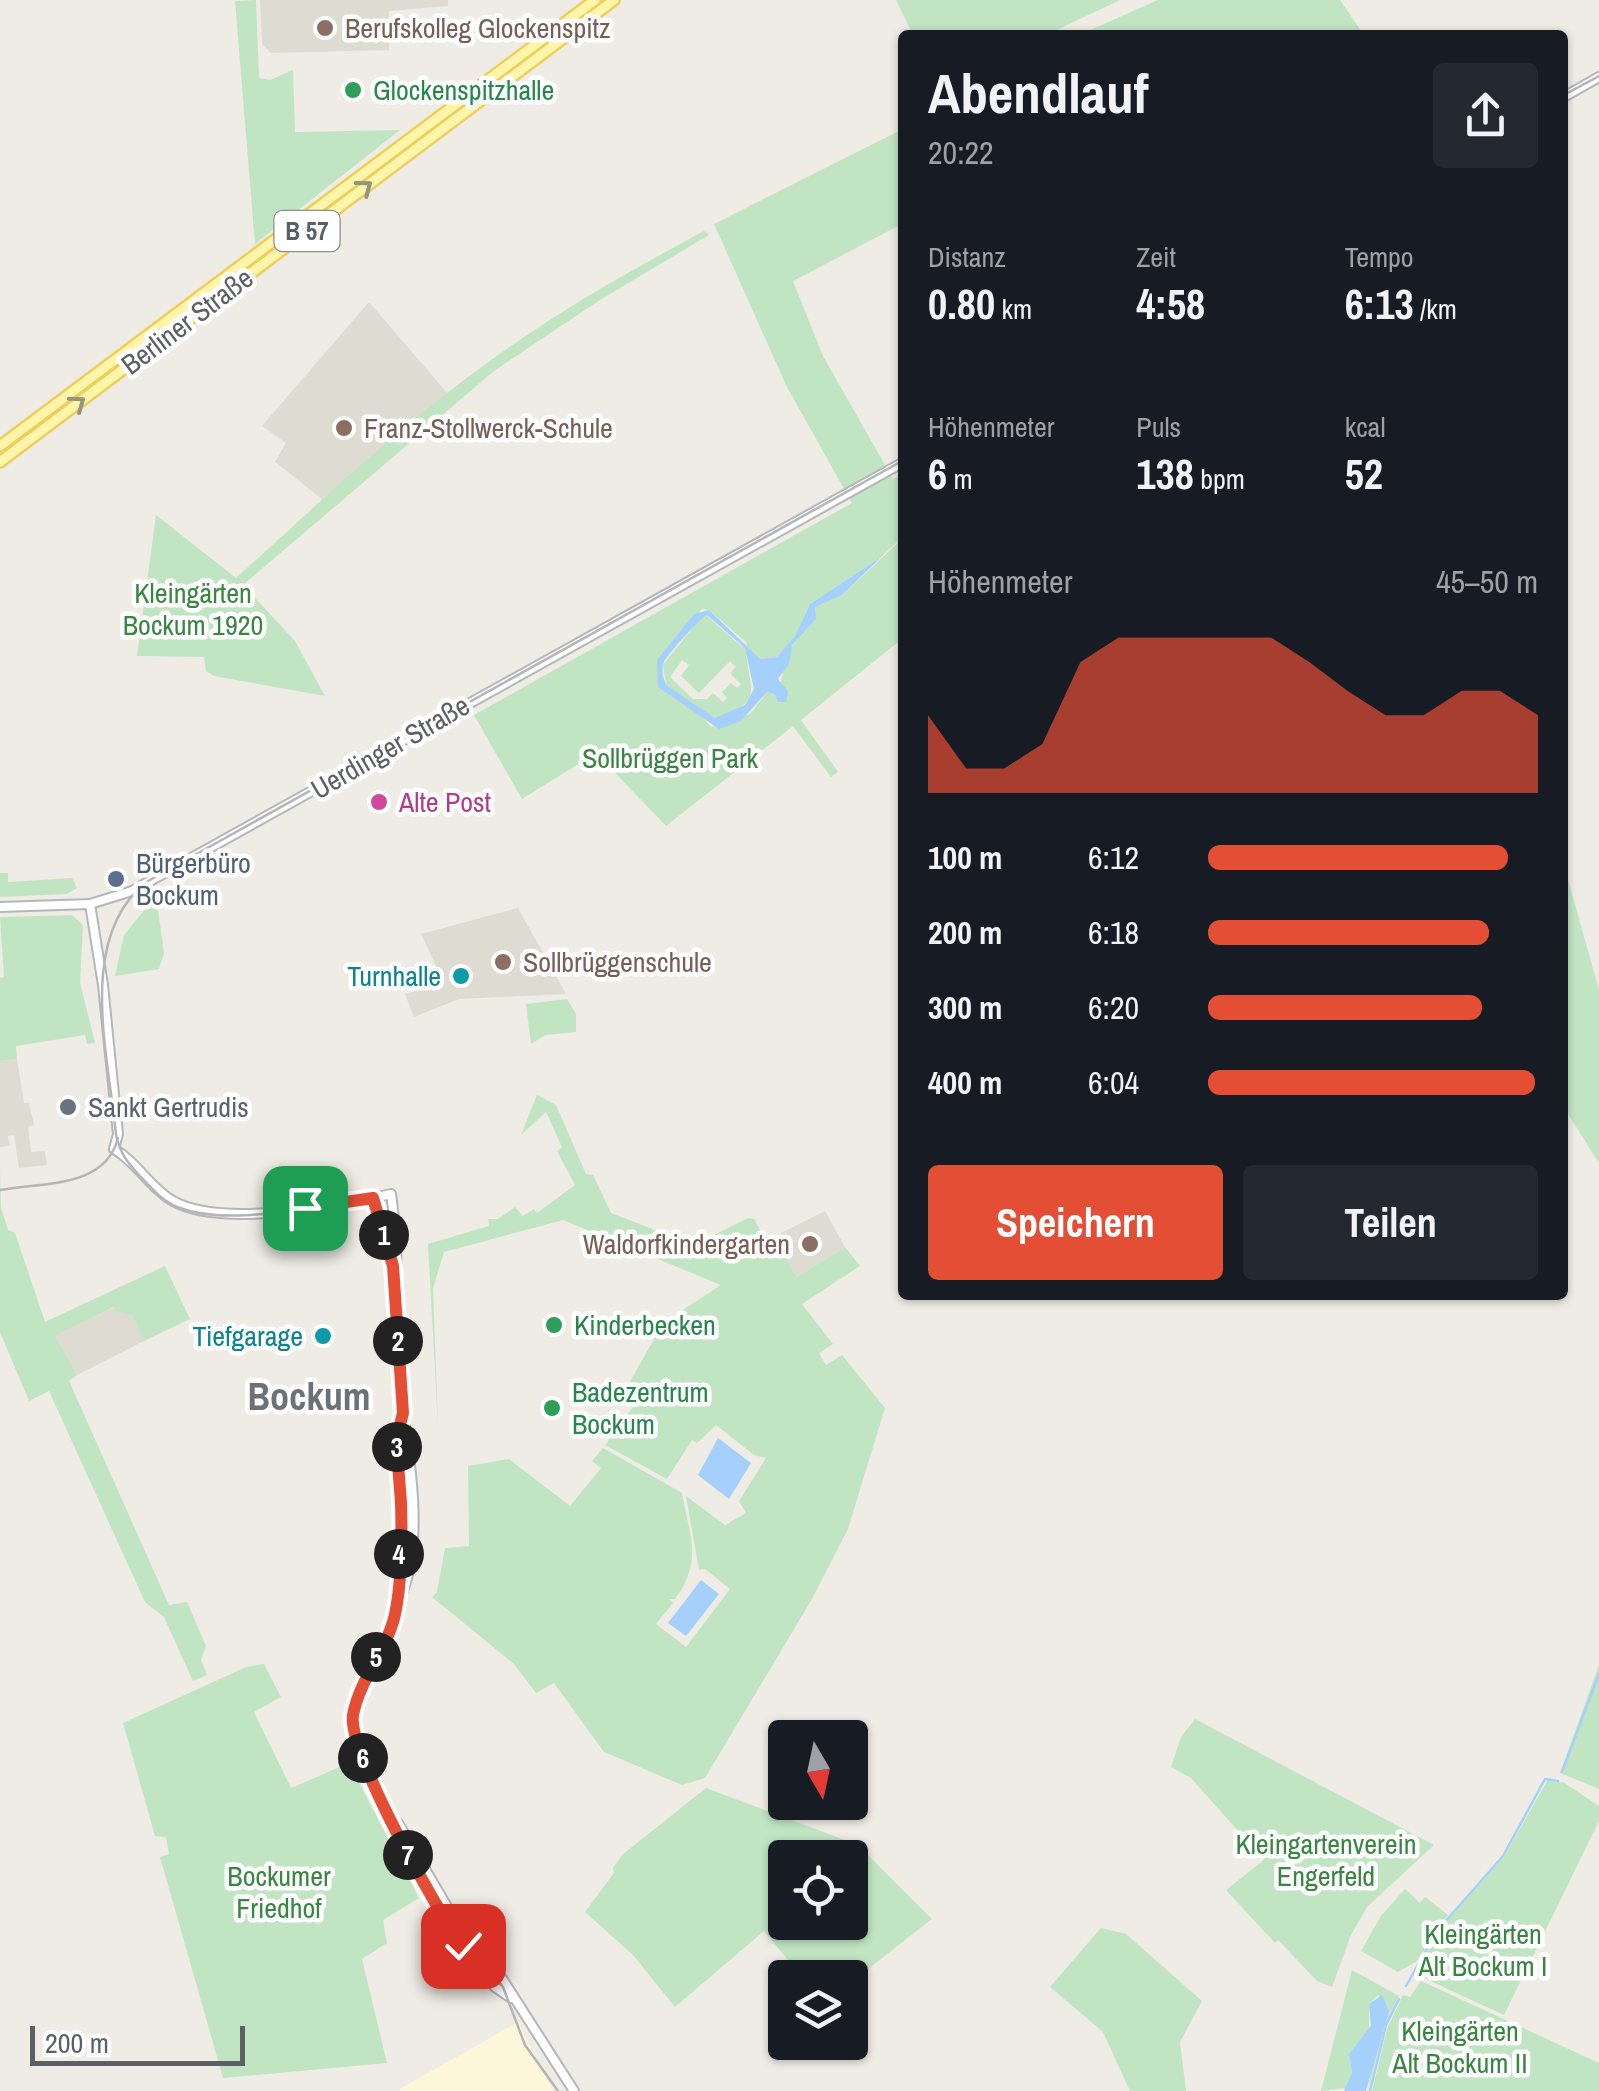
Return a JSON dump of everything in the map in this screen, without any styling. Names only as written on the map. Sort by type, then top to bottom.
[{"type":"main road","name":"Berliner Straße","points":[[0,446],[594,0]]},
{"type":"main road","name":"Berliner Straße","points":[[0,462],[614,0]]},
{"type":"main road","points":[[1568,95],[1599,77]]},
{"type":"main road","name":"Uerdinger Straße","points":[[0,907],[90,904],[132,891],[898,465]]},
{"type":"main road","points":[[90,904],[118,1134],[114,1149],[164,1196],[198,1210],[274,1210],[391,1194],[403,1413],[411,1444],[414,1527],[408,1577],[363,1684],[352,1724],[358,1750],[392,1815],[401,1843],[440,1914],[495,1986],[511,1998],[574,2091]]},
{"type":"main road","points":[[373,1198],[393,1266]]},
{"type":"shaded area","name":"Berufskolleg Glockenspitz","points":[[260,0],[448,0],[448,6],[389,11],[389,50],[271,53],[262,44]]},
{"type":"shaded area","points":[[369,302],[448,394],[322,499],[275,462],[286,443],[262,426]]},
{"type":"shaded area","name":"Sollbrüggenschule","points":[[518,908],[566,994],[459,999],[414,1017],[405,994],[444,983],[421,934]]},
{"type":"shaded area","points":[[17,1059],[24,1103],[29,1103],[34,1125],[28,1127],[31,1152],[45,1151],[47,1165],[19,1168],[14,1135],[8,1136],[10,1146],[0,1147],[0,1061]]},
{"type":"shaded area","name":"Waldorfkindergarten","points":[[825,1211],[845,1247],[797,1277],[773,1237]]},
{"type":"shaded area","points":[[115,1307],[132,1315],[144,1341],[77,1375],[54,1336]]},
{"type":"shaded area","points":[[518,2022],[553,2091],[400,2091],[400,2089]]},
{"type":"green space","points":[[256,0],[259,78],[270,80],[293,70],[295,132],[400,130],[255,244],[235,1]]},
{"type":"green space","points":[[896,0],[1120,0],[1057,30],[911,30]]},
{"type":"green space","points":[[1158,0],[1340,0],[1361,30],[1090,30]]},
{"type":"green space","name":"Sollbrüggen Park","points":[[898,132],[898,226],[793,281],[823,356],[893,479],[898,477],[898,541],[881,557],[810,604],[795,636],[778,657],[760,659],[746,649],[751,692],[742,706],[731,712],[715,718],[666,685],[663,665],[702,616],[706,615],[747,647],[709,610],[702,609],[662,654],[659,687],[695,708],[711,727],[750,714],[767,692],[775,694],[778,702],[789,654],[812,621],[814,607],[842,595],[898,543],[898,642],[801,720],[838,772],[831,777],[793,726],[666,826],[596,753],[522,799],[474,715],[852,503],[787,387],[714,224]],"holes":[[[682,660],[689,665],[681,676],[699,693],[730,661],[736,667],[730,673],[741,684],[737,688],[731,683],[722,692],[727,698],[723,702],[713,693],[707,699],[693,699],[670,677]]]},
{"type":"green space","name":"Kleingärten Bockum 1920","points":[[704,231],[709,235],[600,300],[494,371],[243,585],[295,641],[325,696],[214,676],[206,671],[204,657],[137,656],[156,515],[236,578],[360,466],[457,386],[568,308]]},
{"type":"green space","points":[[0,873],[8,873],[8,882],[72,878],[77,888],[67,894],[0,897]]},
{"type":"green space","points":[[1568,880],[1599,990],[1599,1163],[1568,1114]]},
{"type":"green space","points":[[156,896],[164,953],[159,969],[115,976],[124,935]]},
{"type":"green space","points":[[72,915],[83,925],[80,983],[95,1043],[87,1044],[85,1035],[16,1046],[17,1059],[0,1061],[0,978],[4,977],[0,917]]},
{"type":"green space","points":[[567,999],[576,1014],[576,1032],[545,1035],[531,1044],[526,1004]]},
{"type":"green space","points":[[537,1095],[556,1105],[586,1174],[593,1175],[611,1213],[694,1245],[748,1218],[754,1219],[765,1240],[773,1237],[797,1277],[845,1247],[860,1266],[802,1304],[833,1344],[819,1353],[826,1365],[842,1355],[885,1408],[848,1529],[812,1599],[705,1778],[682,1785],[604,1752],[554,1683],[536,1693],[514,1664],[432,1597],[437,1592],[445,1548],[469,1546],[468,1466],[509,1459],[570,1506],[601,1468],[592,1461],[603,1448],[682,1493],[692,1561],[684,1585],[675,1599],[669,1599],[673,1603],[656,1624],[686,1647],[730,1589],[705,1569],[699,1570],[686,1496],[725,1525],[746,1513],[739,1501],[766,1458],[754,1455],[716,1425],[697,1443],[692,1440],[667,1479],[605,1445],[642,1395],[627,1387],[663,1323],[721,1285],[563,1220],[444,1252],[433,1288],[438,1426],[428,1244],[489,1226],[488,1219],[498,1219],[515,1207],[523,1216],[534,1209],[537,1213],[575,1185],[557,1151],[562,1147],[546,1112],[521,1135]]},
{"type":"green space","points":[[0,1170],[1,1208],[8,1230],[15,1233],[45,1322],[165,1266],[190,1319],[144,1341],[132,1315],[117,1312],[114,1307],[55,1336],[77,1375],[69,1381],[169,1605],[187,1602],[206,1646],[201,1660],[207,1675],[193,1681],[164,1617],[145,1602],[49,1391],[29,1401],[0,1332]]},
{"type":"green space","name":"Bockumer Friedhof","points":[[264,1664],[281,1697],[254,1712],[291,1788],[349,1763],[419,1898],[383,1920],[387,1943],[362,1959],[387,2063],[223,2078],[160,1857],[169,1854],[166,1837],[155,1836],[123,1723],[246,1667]]},
{"type":"green space","points":[[1599,1665],[1599,1789],[1560,1773]]},
{"type":"green space","name":"Kleingartenverein Engerfeld","points":[[1195,1719],[1434,1845],[1367,1907],[1351,1935],[1332,1987],[1317,1981],[1278,1940],[1275,1943],[1226,1890],[1264,1860],[1191,1778],[1171,1767],[1181,1737]]},
{"type":"green space","name":"Kleingärten Alt Bockum I","points":[[1547,1781],[1563,1782],[1599,1806],[1599,1821],[1504,2015],[1415,1974],[1438,1931],[1504,1857]]},
{"type":"green space","points":[[706,1788],[768,1811],[768,1820],[791,1820],[845,1840],[768,1840],[768,1936],[764,1931],[675,2007],[633,1955],[585,1912],[614,1873],[622,1855]]},
{"type":"green space","points":[[868,1855],[932,1919],[868,1969],[868,1960],[788,1960],[771,1940],[868,1940]]},
{"type":"green space","points":[[1405,1889],[1420,1903],[1425,1897],[1448,1915],[1417,1961],[1398,1972],[1361,1951],[1381,1916]]},
{"type":"green space","points":[[1101,1928],[1126,1934],[1202,2001],[1180,2042],[1186,2091],[1130,2091],[1103,2032],[1050,1987]]},
{"type":"green space","points":[[1352,1970],[1399,1996],[1385,2024],[1368,2091],[1375,2049],[1389,2011],[1378,1995],[1369,2004],[1369,2030],[1349,2054],[1352,2074],[1346,2088],[1321,2091]]},
{"type":"green space","name":"Kleingärten Alt Bockum II","points":[[1421,1981],[1599,2063],[1599,2091],[1372,2091],[1387,2029],[1403,1995],[1410,1997]]},
{"type":"water","points":[[898,541],[842,595],[815,607],[816,619],[792,645],[789,664],[778,679],[788,691],[786,702],[778,702],[775,694],[767,692],[741,721],[719,729],[658,687],[657,660],[694,614],[709,610],[760,659],[777,657],[795,636],[810,604],[881,557]],"holes":[[[707,615],[745,648],[754,689],[745,705],[715,718],[666,685],[664,662]]]},
{"type":"water","points":[[718,1438],[751,1463],[729,1499],[698,1475]]},
{"type":"water","points":[[701,1580],[719,1594],[686,1636],[668,1623]]},
{"type":"water","points":[[1382,1995],[1389,2011],[1366,2091],[1344,2091],[1352,2073],[1349,2054],[1371,2026],[1369,2004]]},
{"type":"waterway","points":[[1562,1772],[1599,1674]]},
{"type":"waterway","points":[[1406,1986],[1437,1931],[1503,1856],[1545,1779],[1558,1781]]},
{"type":"waterway","points":[[1370,2091],[1386,2025],[1399,1999]]},
{"type":"tram line","points":[[1568,93],[1599,76]]},
{"type":"tram line","points":[[558,2091],[525,2045],[503,1987],[436,1904],[352,1738],[354,1704],[394,1607],[406,1483],[388,1241],[379,1212],[356,1202],[267,1214],[220,1215],[180,1208],[158,1194],[128,1161],[116,1135],[104,1035],[104,965],[111,933],[125,905],[148,881],[898,463]]},
{"type":"tram line","points":[[0,1190],[86,1175],[111,1155],[118,1138]]},
{"type":"place","name":"Berufskolleg Glockenspitz","points":[[325,28]]},
{"type":"place","name":"Glockenspitzhalle","points":[[353,90]]},
{"type":"place","name":"Franz-Stollwerck-Schule","points":[[344,428]]},
{"type":"place","name":"Alte Post","points":[[379,802]]},
{"type":"place","name":"Bürgerbüro Bockum","points":[[116,879]]},
{"type":"place","name":"Sollbrüggenschule","points":[[503,962]]},
{"type":"place","name":"Turnhalle","points":[[461,976]]},
{"type":"place","name":"Sankt Gertrudis","points":[[68,1107]]},
{"type":"place","name":"Waldorfkindergarten","points":[[810,1244]]},
{"type":"place","name":"Kinderbecken","points":[[554,1325]]},
{"type":"place","name":"Tiefgarage","points":[[323,1336]]},
{"type":"place","name":"Badezentrum Bockum","points":[[552,1408]]},
{"type":"district","name":"Bockum","points":[[309,1396]]},
{"type":"route","points":[[305,1208],[373,1198],[393,1266],[403,1413],[397,1434],[401,1518],[396,1610],[356,1703],[353,1730],[358,1750],[392,1815],[401,1843],[434,1904],[463,1946]]}]
